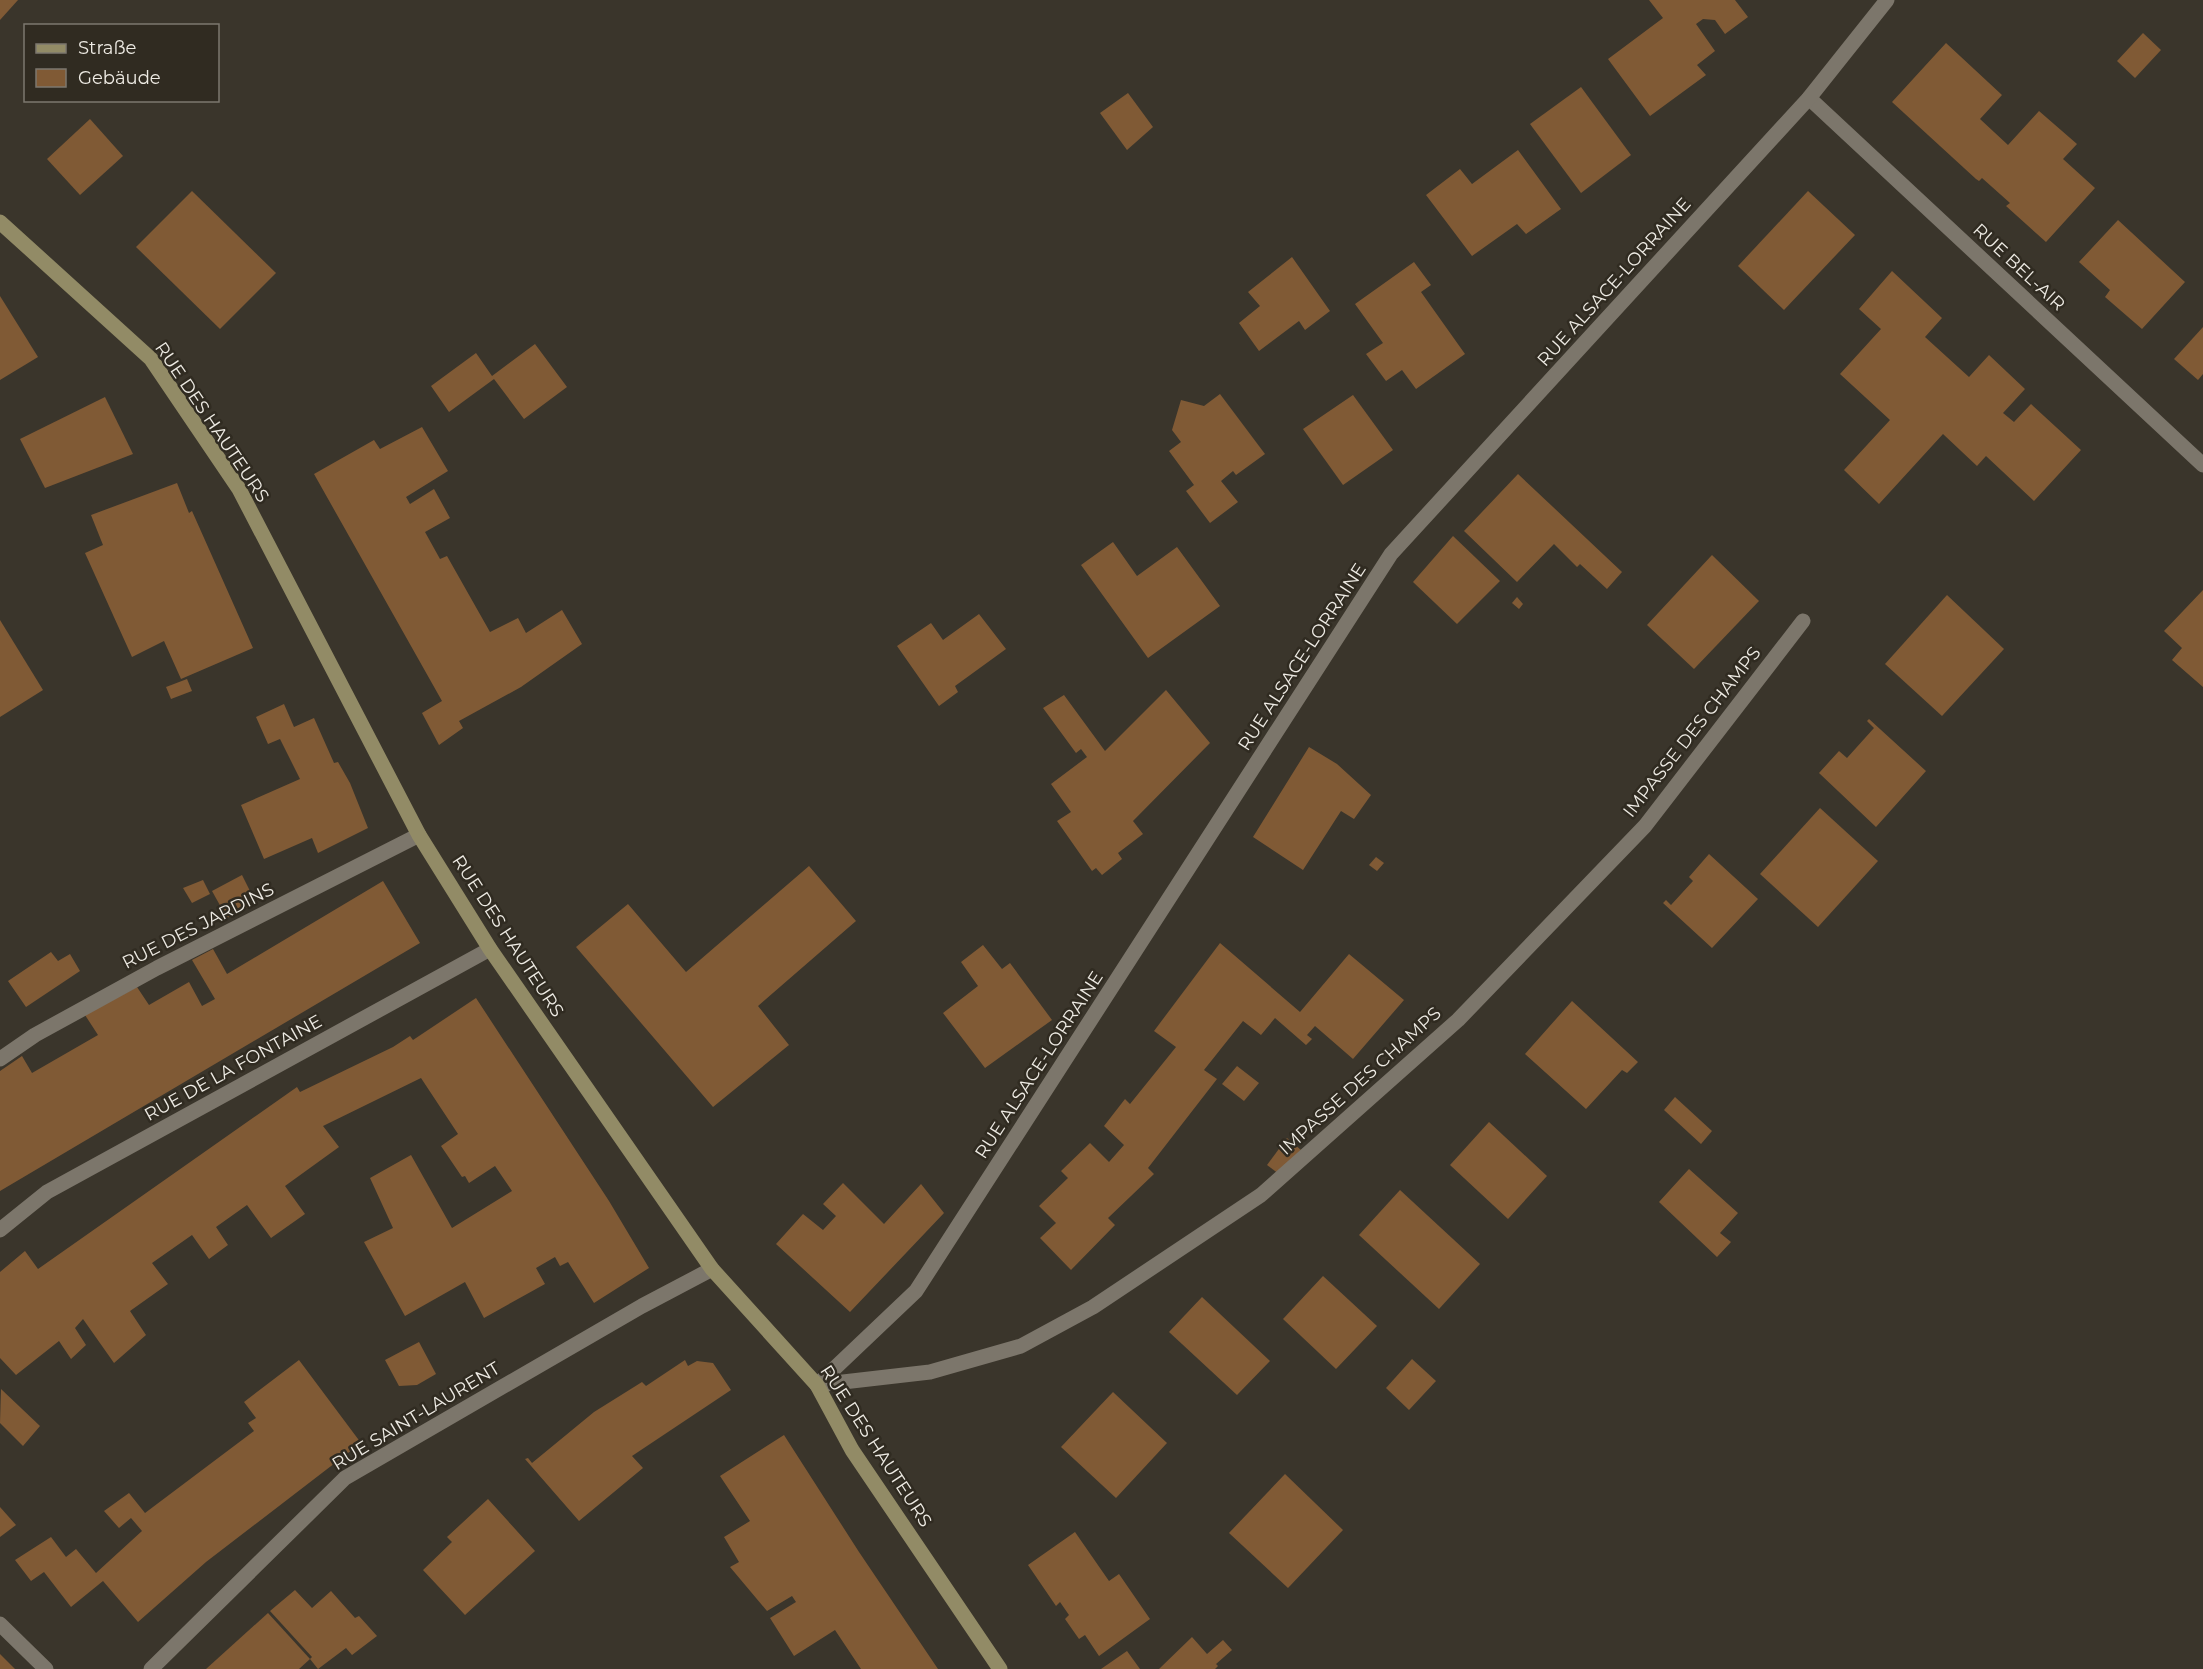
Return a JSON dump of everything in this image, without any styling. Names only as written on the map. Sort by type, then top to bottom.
[{"type":"street","name":"RUE ALSACE-LORRAINE","points":[[816,1384],[916,1291],[1391,554],[1809,98],[1887,0]]},
{"type":"street","name":"RUE BEL-AIR","points":[[1809,98],[2203,465]]},
{"type":"street","name":"RUE DES HAUTEURS","points":[[0,222],[151,359],[239,489],[419,835],[490,949],[711,1269],[816,1384],[852,1450],[1000,1669]]},
{"type":"street","name":"IMPASSE DES CHAMPS","points":[[816,1384],[930,1372],[1021,1346],[1093,1307],[1261,1195],[1458,1020],[1645,826],[1803,621]]},
{"type":"street","name":"RUE DES JARDINS","points":[[0,1059],[35,1035],[157,968],[419,835]]},
{"type":"street","name":"RUE DE LA FONTAINE","points":[[0,1230],[46,1192],[490,949]]},
{"type":"street","name":"RUE SAINT-LAURENT","points":[[151,1669],[345,1478],[642,1306],[711,1269]]},
{"type":"street","points":[[0,1624],[46,1669]]},
{"type":"building","points":[[0,0],[18,0],[0,20]]},
{"type":"building","points":[[1649,0],[1735,0],[1748,17],[1725,34],[1715,20],[1703,19],[1696,24],[1715,51],[1697,65],[1706,75],[1650,116],[1608,59],[1663,18]]},
{"type":"building","points":[[2143,33],[2161,50],[2135,78],[2117,61]]},
{"type":"building","points":[[1946,43],[2002,95],[1980,119],[2008,145],[2039,111],[2077,144],[2063,159],[2095,188],[2046,242],[2006,206],[2010,203],[1982,178],[1979,181],[1976,179],[1892,102]]},
{"type":"building","points":[[1581,87],[1631,155],[1581,193],[1530,124]]},
{"type":"building","points":[[1128,93],[1153,127],[1127,150],[1100,113]]},
{"type":"building","points":[[90,119],[123,156],[80,195],[47,159]]},
{"type":"building","points":[[1518,150],[1561,209],[1526,234],[1517,224],[1472,256],[1426,195],[1460,169],[1472,184]]},
{"type":"building","points":[[192,191],[276,273],[220,329],[136,247]]},
{"type":"building","points":[[1808,191],[1855,235],[1784,310],[1738,266]]},
{"type":"building","points":[[2118,220],[2185,282],[2142,329],[2105,297],[2110,290],[2079,262]]},
{"type":"building","points":[[1292,257],[1330,311],[1305,330],[1299,321],[1259,351],[1239,323],[1260,306],[1248,292]]},
{"type":"building","points":[[1414,262],[1431,285],[1421,292],[1465,354],[1416,389],[1402,370],[1386,381],[1366,354],[1383,343],[1355,304]]},
{"type":"building","points":[[1892,271],[1942,318],[1925,337],[1969,377],[1989,355],[2025,389],[2003,413],[2014,422],[2031,404],[2081,450],[2034,501],[1986,456],[1977,466],[1943,434],[1879,504],[1844,470],[1890,420],[1840,374],[1881,329],[1859,309]]},
{"type":"building","points":[[0,296],[38,357],[0,380]]},
{"type":"building","points":[[2203,327],[2203,374],[2198,380],[2174,359]]},
{"type":"building","points":[[535,344],[567,387],[524,419],[494,379],[449,412],[431,386],[476,353],[492,376]]},
{"type":"building","points":[[1220,394],[1265,454],[1236,475],[1233,471],[1221,481],[1238,502],[1210,523],[1186,491],[1194,485],[1169,451],[1181,442],[1172,430],[1181,400],[1204,406]]},
{"type":"building","points":[[1353,395],[1393,450],[1343,485],[1303,429]]},
{"type":"building","points":[[105,397],[133,454],[45,488],[20,439]]},
{"type":"building","points":[[422,427],[448,471],[406,497],[410,504],[434,489],[450,518],[425,532],[440,559],[447,556],[490,632],[518,618],[526,633],[562,610],[582,644],[521,687],[459,721],[463,728],[439,745],[422,713],[442,701],[314,474],[374,440],[380,449]]},
{"type":"building","points":[[1518,474],[1622,572],[1607,589],[1580,564],[1577,567],[1554,544],[1517,582],[1464,531]]},
{"type":"building","points":[[177,483],[189,513],[192,511],[253,648],[181,679],[164,641],[132,657],[85,553],[103,545],[91,515]]},
{"type":"building","points":[[1453,536],[1500,581],[1457,624],[1413,582]]},
{"type":"building","points":[[1113,542],[1137,576],[1177,547],[1220,606],[1148,658],[1081,565]]},
{"type":"building","points":[[1712,555],[1759,601],[1694,669],[1647,625]]},
{"type":"building","points":[[2203,590],[2203,687],[2172,660],[2182,648],[2164,631]]},
{"type":"building","points":[[1947,595],[2004,649],[1942,716],[1885,664]]},
{"type":"building","points":[[1517,597],[1523,604],[1519,609],[1512,603]]},
{"type":"building","points":[[979,614],[1006,649],[955,686],[958,692],[939,706],[897,646],[931,623],[943,640]]},
{"type":"building","points":[[0,620],[43,690],[0,717]]},
{"type":"building","points":[[187,679],[192,691],[171,699],[166,687]]},
{"type":"building","points":[[1166,690],[1210,743],[1133,821],[1143,834],[1118,853],[1122,859],[1102,875],[1096,868],[1092,871],[1057,821],[1071,812],[1051,784],[1087,757],[1081,749],[1076,753],[1043,708],[1064,695],[1105,751]]},
{"type":"building","points":[[284,704],[294,727],[314,718],[334,763],[338,762],[350,783],[368,828],[318,853],[312,838],[264,859],[241,805],[300,779],[280,739],[268,744],[256,717]]},
{"type":"building","points":[[1869,719],[1926,771],[1876,827],[1819,773],[1839,751],[1847,758],[1874,728],[1867,721]]},
{"type":"building","points":[[1309,747],[1337,764],[1371,795],[1354,819],[1341,811],[1303,870],[1253,837]]},
{"type":"building","points":[[1820,808],[1878,861],[1818,927],[1760,874]]},
{"type":"building","points":[[1709,854],[1758,899],[1712,948],[1663,903],[1666,900],[1671,905],[1693,881],[1689,877]]},
{"type":"building","points":[[1376,857],[1384,863],[1377,871],[1369,865]]},
{"type":"building","points":[[809,866],[856,921],[758,1006],[789,1045],[713,1107],[576,947],[628,904],[686,972]]},
{"type":"building","points":[[242,875],[256,903],[227,918],[212,891]]},
{"type":"building","points":[[203,880],[210,894],[192,903],[183,888]]},
{"type":"building","points":[[383,881],[420,943],[0,1191],[0,1071],[22,1056],[32,1073],[98,1035],[85,1015],[137,987],[149,1005],[189,982],[202,1006],[215,999],[192,960],[213,949],[227,974]]},
{"type":"building","points":[[1220,943],[1300,1012],[1349,954],[1404,1000],[1353,1059],[1315,1026],[1307,1035],[1312,1039],[1306,1045],[1275,1018],[1261,1035],[1243,1021],[1204,1070],[1217,1079],[1148,1168],[1154,1174],[1108,1218],[1115,1225],[1071,1270],[1040,1238],[1056,1223],[1039,1206],[1068,1178],[1061,1171],[1090,1143],[1109,1162],[1124,1145],[1104,1126],[1125,1099],[1130,1104],[1176,1047],[1154,1031]]},
{"type":"building","points":[[983,945],[1002,969],[1010,963],[1052,1020],[985,1068],[943,1013],[978,986],[961,962]]},
{"type":"building","points":[[51,952],[58,961],[70,954],[80,971],[26,1007],[8,981]]},
{"type":"building","points":[[476,998],[609,1201],[649,1268],[594,1303],[568,1262],[560,1266],[555,1257],[536,1268],[545,1284],[484,1318],[465,1282],[405,1316],[364,1242],[393,1228],[370,1178],[411,1155],[452,1228],[512,1191],[495,1166],[469,1183],[465,1176],[462,1177],[441,1146],[458,1134],[421,1078],[323,1126],[339,1147],[285,1186],[305,1214],[271,1238],[247,1205],[216,1227],[228,1245],[209,1259],[192,1235],[152,1263],[168,1284],[130,1311],[146,1335],[114,1363],[83,1319],[75,1328],[86,1345],[71,1359],[59,1341],[16,1375],[0,1358],[0,1272],[25,1251],[38,1269],[297,1087],[300,1092],[393,1047],[410,1036],[413,1040]]},
{"type":"building","points":[[1572,1001],[1638,1062],[1627,1073],[1622,1070],[1586,1109],[1525,1054]]},
{"type":"building","points":[[1237,1066],[1259,1083],[1244,1101],[1222,1084]]},
{"type":"building","points":[[1675,1097],[1712,1131],[1701,1144],[1664,1110]]},
{"type":"building","points":[[1489,1122],[1547,1176],[1508,1219],[1450,1165]]},
{"type":"building","points":[[1287,1138],[1301,1150],[1279,1174],[1267,1165]]},
{"type":"building","points":[[1689,1169],[1738,1213],[1720,1233],[1731,1242],[1717,1257],[1659,1202]]},
{"type":"building","points":[[843,1183],[884,1224],[921,1184],[944,1213],[850,1312],[776,1244],[803,1214],[823,1230],[836,1216],[823,1204]]},
{"type":"building","points":[[1400,1190],[1480,1264],[1439,1309],[1359,1235]]},
{"type":"building","points":[[1323,1276],[1377,1326],[1336,1369],[1283,1319]]},
{"type":"building","points":[[1202,1297],[1270,1361],[1237,1395],[1169,1332]]},
{"type":"building","points":[[419,1342],[436,1374],[417,1385],[399,1386],[385,1360]]},
{"type":"building","points":[[1412,1359],[1436,1381],[1409,1410],[1386,1388]]},
{"type":"building","points":[[299,1360],[361,1443],[206,1562],[138,1622],[103,1581],[71,1607],[44,1572],[31,1581],[15,1560],[51,1537],[66,1557],[76,1549],[96,1573],[142,1531],[131,1518],[119,1528],[104,1511],[129,1493],[145,1513],[254,1431],[248,1423],[256,1418],[244,1402]]},
{"type":"building","points":[[685,1360],[688,1366],[697,1361],[713,1363],[731,1390],[632,1456],[643,1468],[579,1521],[525,1459],[528,1458],[532,1463],[594,1412],[642,1382],[646,1386]]},
{"type":"building","points":[[1,1389],[40,1426],[23,1446],[0,1423]]},
{"type":"building","points":[[1113,1392],[1167,1443],[1116,1498],[1061,1447]]},
{"type":"building","points":[[784,1435],[938,1669],[861,1669],[835,1630],[794,1656],[770,1618],[796,1602],[792,1596],[767,1611],[730,1567],[739,1562],[724,1537],[750,1521],[720,1476]]},
{"type":"building","points":[[1285,1474],[1343,1530],[1288,1588],[1229,1533]]},
{"type":"building","points":[[488,1499],[535,1551],[465,1615],[423,1570],[452,1542],[447,1537]]},
{"type":"building","points":[[0,1507],[16,1525],[0,1537]]},
{"type":"building","points":[[1075,1532],[1109,1581],[1119,1574],[1150,1619],[1099,1656],[1085,1635],[1079,1639],[1065,1619],[1069,1615],[1060,1602],[1056,1606],[1028,1565]]},
{"type":"building","points":[[295,1590],[312,1608],[331,1591],[355,1618],[359,1616],[377,1636],[352,1655],[346,1648],[318,1669],[310,1659],[312,1657],[270,1611]]},
{"type":"building","points":[[268,1613],[310,1659],[299,1669],[206,1669]]},
{"type":"building","points":[[1192,1637],[1207,1654],[1223,1640],[1232,1650],[1216,1664],[1218,1666],[1215,1669],[1159,1669]]},
{"type":"building","points":[[1127,1651],[1140,1669],[1101,1669]]},
{"type":"building","points":[[0,1654],[15,1669],[0,1669]]}]
